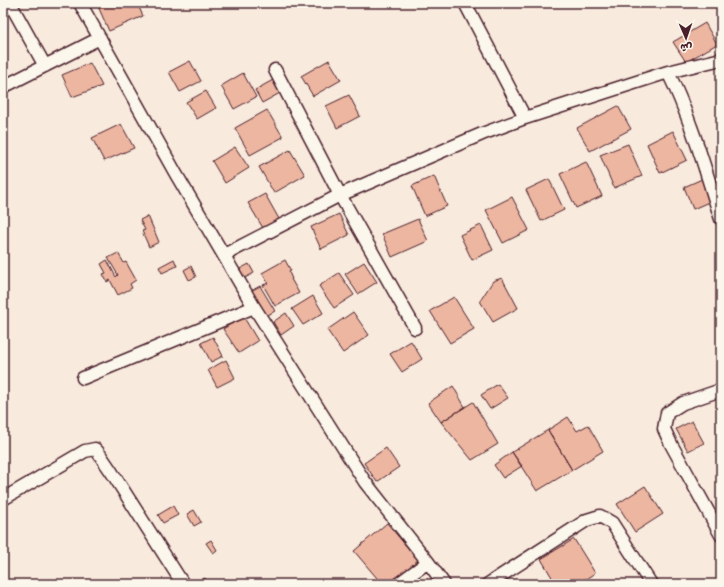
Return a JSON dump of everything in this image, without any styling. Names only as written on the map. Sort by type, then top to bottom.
[{"type":"street","points":[[10,3],[45,66]]},
{"type":"street","points":[[80,3],[176,174],[254,307],[365,482],[444,584]]},
{"type":"street","points":[[465,3],[525,118]]},
{"type":"street","points":[[3,87],[100,38]]},
{"type":"street","points":[[224,255],[340,195],[482,134],[525,118],[668,72],[721,60]]},
{"type":"street","points":[[275,70],[340,195],[415,328]]},
{"type":"street","points":[[668,72],[695,135],[721,218]]},
{"type":"street","points":[[83,378],[254,307]]},
{"type":"street","points":[[721,390],[683,403],[667,413],[664,429],[721,535]]},
{"type":"street","points":[[3,499],[86,451],[95,450],[111,471],[183,584]]},
{"type":"street","points":[[488,584],[587,520],[600,516],[612,523],[651,584]]},
{"type":"street","points":[[398,584],[428,562]]},
{"type":"building","points":[[137,3],[143,16],[109,31],[97,4]]},
{"type":"building","points":[[705,23],[717,44],[686,62],[673,42]]},
{"type":"building","points":[[329,60],[341,80],[313,96],[301,76]]},
{"type":"building","points":[[190,61],[201,81],[180,92],[169,72]]},
{"type":"building","points":[[90,63],[102,86],[72,97],[62,75]]},
{"type":"building","points":[[243,73],[256,97],[234,109],[221,86]]},
{"type":"building","points":[[273,80],[280,93],[262,103],[255,90]]},
{"type":"building","points":[[206,91],[216,108],[197,119],[186,102]]},
{"type":"building","points":[[349,95],[360,116],[337,128],[326,106]]},
{"type":"building","points":[[618,106],[631,129],[590,151],[577,128]]},
{"type":"building","points":[[267,110],[283,137],[250,155],[235,128]]},
{"type":"building","points":[[121,124],[134,148],[104,161],[92,138]]},
{"type":"building","points":[[673,131],[687,160],[660,173],[647,144]]},
{"type":"building","points":[[628,144],[642,176],[614,188],[600,155]]},
{"type":"building","points":[[235,147],[249,168],[225,183],[212,161]]},
{"type":"building","points":[[290,150],[305,175],[274,193],[259,167]]},
{"type":"building","points":[[586,162],[602,196],[576,208],[560,174]]},
{"type":"building","points":[[434,176],[447,206],[425,216],[412,186]]},
{"type":"building","points":[[549,179],[564,210],[541,221],[526,190]]},
{"type":"building","points":[[702,179],[711,201],[693,209],[684,187]]},
{"type":"building","points":[[265,194],[279,219],[263,228],[248,203]]},
{"type":"building","points":[[512,197],[529,230],[503,243],[486,210]]},
{"type":"building","points":[[339,214],[349,235],[321,249],[311,227]]},
{"type":"building","points":[[148,216],[159,242],[149,247],[142,231],[145,230],[140,220]]},
{"type":"building","points":[[418,219],[428,241],[392,257],[382,234]]},
{"type":"building","points":[[481,225],[493,250],[472,260],[460,235]]},
{"type":"building","points":[[118,253],[124,263],[126,262],[136,280],[130,284],[132,288],[118,295],[110,280],[107,282],[103,274],[106,273],[101,264],[107,260],[116,277],[118,275],[108,258]]},
{"type":"building","points":[[174,259],[177,266],[162,273],[159,267]]},
{"type":"building","points":[[285,260],[291,271],[289,272],[291,279],[299,293],[275,306],[263,285],[268,283],[262,273]]},
{"type":"building","points":[[364,262],[377,282],[358,294],[345,274]]},
{"type":"building","points":[[249,264],[254,273],[243,279],[238,270]]},
{"type":"building","points":[[191,266],[196,277],[189,280],[184,270]]},
{"type":"building","points":[[339,273],[354,295],[334,308],[319,286]]},
{"type":"building","points":[[502,278],[518,308],[493,322],[480,301],[493,281]]},
{"type":"building","points":[[260,286],[275,311],[266,316],[251,291]]},
{"type":"building","points":[[313,296],[323,313],[303,325],[292,309]]},
{"type":"building","points":[[454,297],[474,329],[450,343],[430,311]]},
{"type":"building","points":[[353,312],[369,335],[343,353],[327,330]]},
{"type":"building","points":[[286,313],[294,326],[281,335],[273,322]]},
{"type":"building","points":[[243,316],[258,341],[239,353],[223,329]]},
{"type":"building","points":[[213,337],[223,356],[211,362],[201,343]]},
{"type":"building","points":[[411,341],[422,359],[402,372],[390,354]]},
{"type":"building","points":[[226,360],[235,378],[217,387],[208,370]]},
{"type":"building","points":[[498,384],[508,398],[490,409],[481,395]]},
{"type":"building","points":[[453,386],[465,407],[441,422],[428,403]]},
{"type":"building","points":[[473,402],[498,444],[472,460],[441,422]]},
{"type":"building","points":[[568,417],[577,431],[588,425],[603,451],[572,470],[548,430]]},
{"type":"building","points":[[692,421],[704,443],[688,451],[676,429]]},
{"type":"building","points":[[548,430],[572,470],[537,491],[512,452]]},
{"type":"building","points":[[386,448],[399,467],[377,482],[364,463]]},
{"type":"building","points":[[512,452],[522,466],[503,478],[494,465]]},
{"type":"building","points":[[645,486],[663,514],[635,532],[617,504]]},
{"type":"building","points":[[173,506],[178,515],[163,523],[158,515]]},
{"type":"building","points":[[194,510],[201,522],[194,526],[187,514]]},
{"type":"building","points":[[387,523],[418,560],[390,584],[382,584],[354,551]]},
{"type":"building","points":[[574,539],[595,573],[578,584],[556,584],[541,559]]},
{"type":"building","points":[[211,540],[217,550],[213,553],[206,543]]},
{"type":"building","points":[[205,578],[209,584],[196,584]]}]
